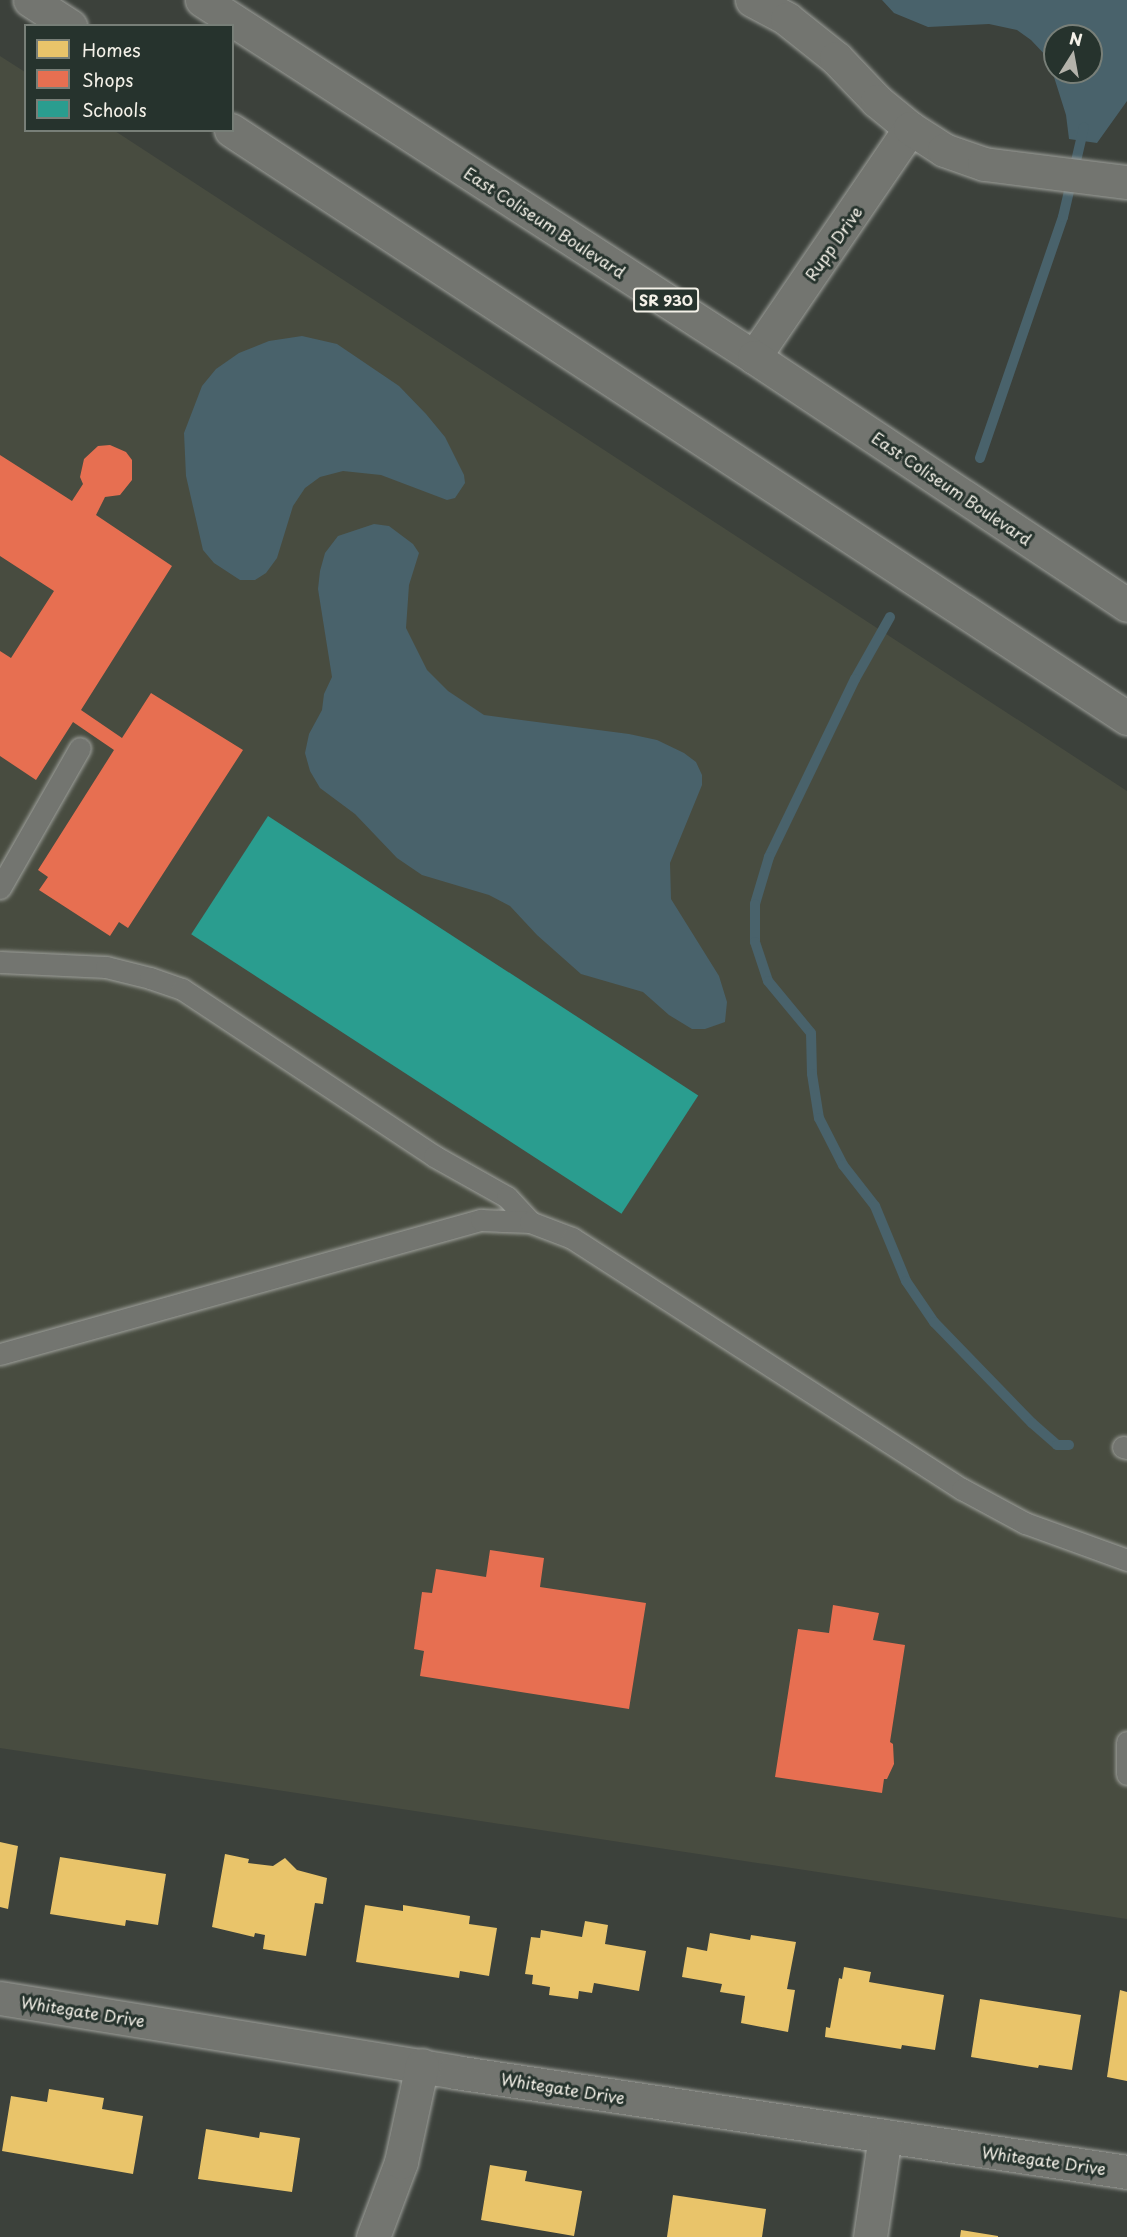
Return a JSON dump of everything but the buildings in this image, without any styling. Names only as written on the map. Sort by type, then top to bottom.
[{"type":"main road","points":[[30,0],[66,24]]},
{"type":"main road","name":"East Coliseum Boulevard","points":[[202,0],[754,357],[1127,605]]},
{"type":"main road","points":[[752,0],[786,19],[837,58],[877,101],[909,128],[944,150],[984,164],[1120,182]]},
{"type":"main road","name":"Rupp Drive","points":[[754,357],[909,128]]},
{"type":"main road","points":[[234,132],[1127,718]]},
{"type":"main road","name":"Whitegate Drive","points":[[0,1998],[422,2065],[1127,2172]]},
{"type":"main road","points":[[373,2237],[400,2162],[422,2065]]},
{"type":"main road","points":[[870,2237],[885,2136]]},
{"type":"lane","points":[[0,888],[80,748]]},
{"type":"lane","points":[[0,962],[106,968],[150,978],[182,989],[434,1156],[507,1197],[530,1222]]},
{"type":"lane","points":[[0,1354],[481,1220],[530,1222],[572,1238],[962,1489],[1025,1523],[1127,1560]]},
{"type":"lane","points":[[1127,1742],[1127,1774]]},
{"type":"shaded area","points":[[0,56],[24,71],[24,132],[117,132],[1127,791],[1127,1919],[0,1748]]},
{"type":"water","points":[[882,0],[1127,0],[1127,101],[1097,143],[1069,139],[1066,115],[1056,84],[1103,84],[1103,24],[1043,24],[1043,53],[1017,30],[989,24],[928,27],[894,13]]},
{"type":"water","points":[[302,336],[337,344],[399,386],[445,437],[464,475],[465,483],[455,498],[447,500],[381,475],[343,471],[320,477],[305,488],[293,506],[277,558],[266,573],[255,580],[240,580],[214,563],[203,550],[186,476],[184,433],[202,386],[216,369],[239,353],[269,341]]},
{"type":"water","points":[[374,524],[389,526],[413,544],[419,553],[409,585],[406,628],[427,670],[448,691],[484,715],[629,734],[657,740],[684,753],[696,762],[702,775],[702,785],[670,863],[671,899],[719,976],[727,1002],[725,1022],[705,1029],[692,1029],[669,1015],[643,992],[581,974],[537,935],[510,906],[489,895],[422,875],[397,858],[355,814],[320,788],[310,771],[305,753],[309,734],[322,710],[324,694],[332,677],[318,589],[320,571],[325,553],[338,536]]},
{"type":"waterway","points":[[980,458],[1063,217],[1084,127]]},
{"type":"waterway","points":[[890,617],[855,679],[769,857],[755,904],[755,942],[768,981],[811,1033],[812,1074],[819,1118],[843,1165],[875,1206],[906,1281],[934,1322],[1032,1423],[1057,1445],[1069,1445]]}]
